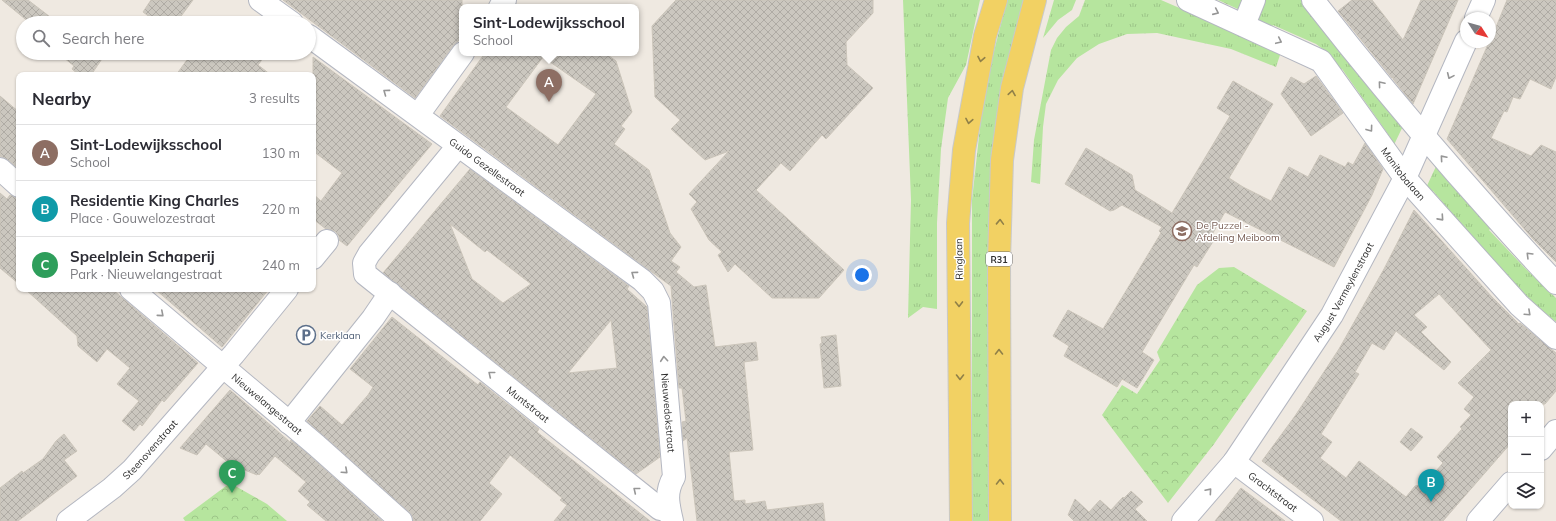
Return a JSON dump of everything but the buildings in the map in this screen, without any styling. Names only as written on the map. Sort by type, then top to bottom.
[{"type":"main road","points":[[985,36],[983,16],[986,0]]},
{"type":"main road","name":"Ringlaan","points":[[961,521],[958,223],[964,150],[985,36],[996,0]]},
{"type":"main road","name":"R31","points":[[1000,521],[999,261],[1002,160],[1012,88],[1035,0]]},
{"type":"street","points":[[260,0],[282,16]]},
{"type":"street","name":"Manitobalaan","points":[[1188,0],[1321,61],[1405,178],[1510,295],[1556,338]]},
{"type":"street","points":[[1244,25],[1254,0]]},
{"type":"street","points":[[1313,0],[1352,50],[1424,136],[1519,245],[1556,283]]},
{"type":"street","points":[[1479,12],[1484,0]]},
{"type":"street","name":"Guido Gezellestraat","points":[[316,41],[642,280],[653,291],[659,303]]},
{"type":"street","name":"August Vermeylenstraat","points":[[1183,521],[1234,462],[1332,315],[1405,178],[1462,48]]},
{"type":"street","points":[[418,115],[461,56]]},
{"type":"street","points":[[289,423],[373,318],[390,293],[365,274],[364,263],[369,254],[458,146]]},
{"type":"street","points":[[0,170],[16,183]]},
{"type":"street","points":[[316,254],[327,241]]},
{"type":"street","name":"Nieuwelangestraat","points":[[134,292],[289,423],[401,521]]},
{"type":"street","points":[[222,367],[284,292]]},
{"type":"street","name":"Muntstraat","points":[[390,293],[660,509],[670,514]]},
{"type":"street","name":"Nieuwedokstraat","points":[[659,303],[674,477],[668,487],[670,514]]},
{"type":"street","name":"Steenovenstraat","points":[[68,521],[112,488],[132,470],[222,367]]},
{"type":"street","points":[[1544,445],[1556,431]]},
{"type":"street","name":"Grachtstraat","points":[[1234,462],[1312,521]]},
{"type":"street","points":[[1478,521],[1508,486]]},
{"type":"green space","points":[[903,0],[980,0],[966,65],[948,98],[941,149],[937,223],[937,309],[923,307],[908,318],[911,200]]},
{"type":"green space","points":[[1007,0],[1026,0],[1003,76],[990,181],[989,521],[972,521],[972,200],[981,118],[991,63]]},
{"type":"green space","points":[[1054,0],[1076,0],[1072,10],[1058,20],[1043,38]]},
{"type":"green space","points":[[1085,0],[1161,0],[1281,52],[1276,67],[1231,49],[1157,33],[1127,34],[1099,44],[1077,58],[1058,80],[1046,104],[1043,127],[1040,184],[1031,182],[1034,140],[1051,50],[1057,38],[1066,27],[1079,16]]},
{"type":"green space","points":[[1218,0],[1245,0],[1240,10]]},
{"type":"green space","points":[[1258,0],[1305,0],[1404,124],[1392,149],[1387,139],[1390,137],[1342,69],[1338,71],[1329,60],[1332,56],[1316,44],[1273,25],[1270,30],[1259,20],[1257,10]]},
{"type":"green space","points":[[1439,160],[1446,178],[1479,216],[1483,212],[1494,225],[1489,230],[1556,298],[1556,322],[1549,316],[1545,321],[1536,305],[1500,270],[1433,191],[1428,194],[1425,190]]},
{"type":"green space","points":[[1234,267],[1307,311],[1214,444],[1168,503],[1102,415],[1122,385],[1137,394],[1160,360],[1157,352],[1197,285],[1219,268]]},
{"type":"green space","points":[[230,483],[267,504],[287,521],[185,521],[183,518]]},
{"type":"place","name":"Sint-Lodewijksschool","points":[[549,102]]},
{"type":"place","name":"De Puzzel - Afdeling Meiboom","points":[[1182,231]]},
{"type":"place","name":"Kerklaan","points":[[306,335]]},
{"type":"place","name":"Speelplein Schaperij","points":[[232,493]]},
{"type":"place","name":"Residentie King Charles","points":[[1431,502]]}]
